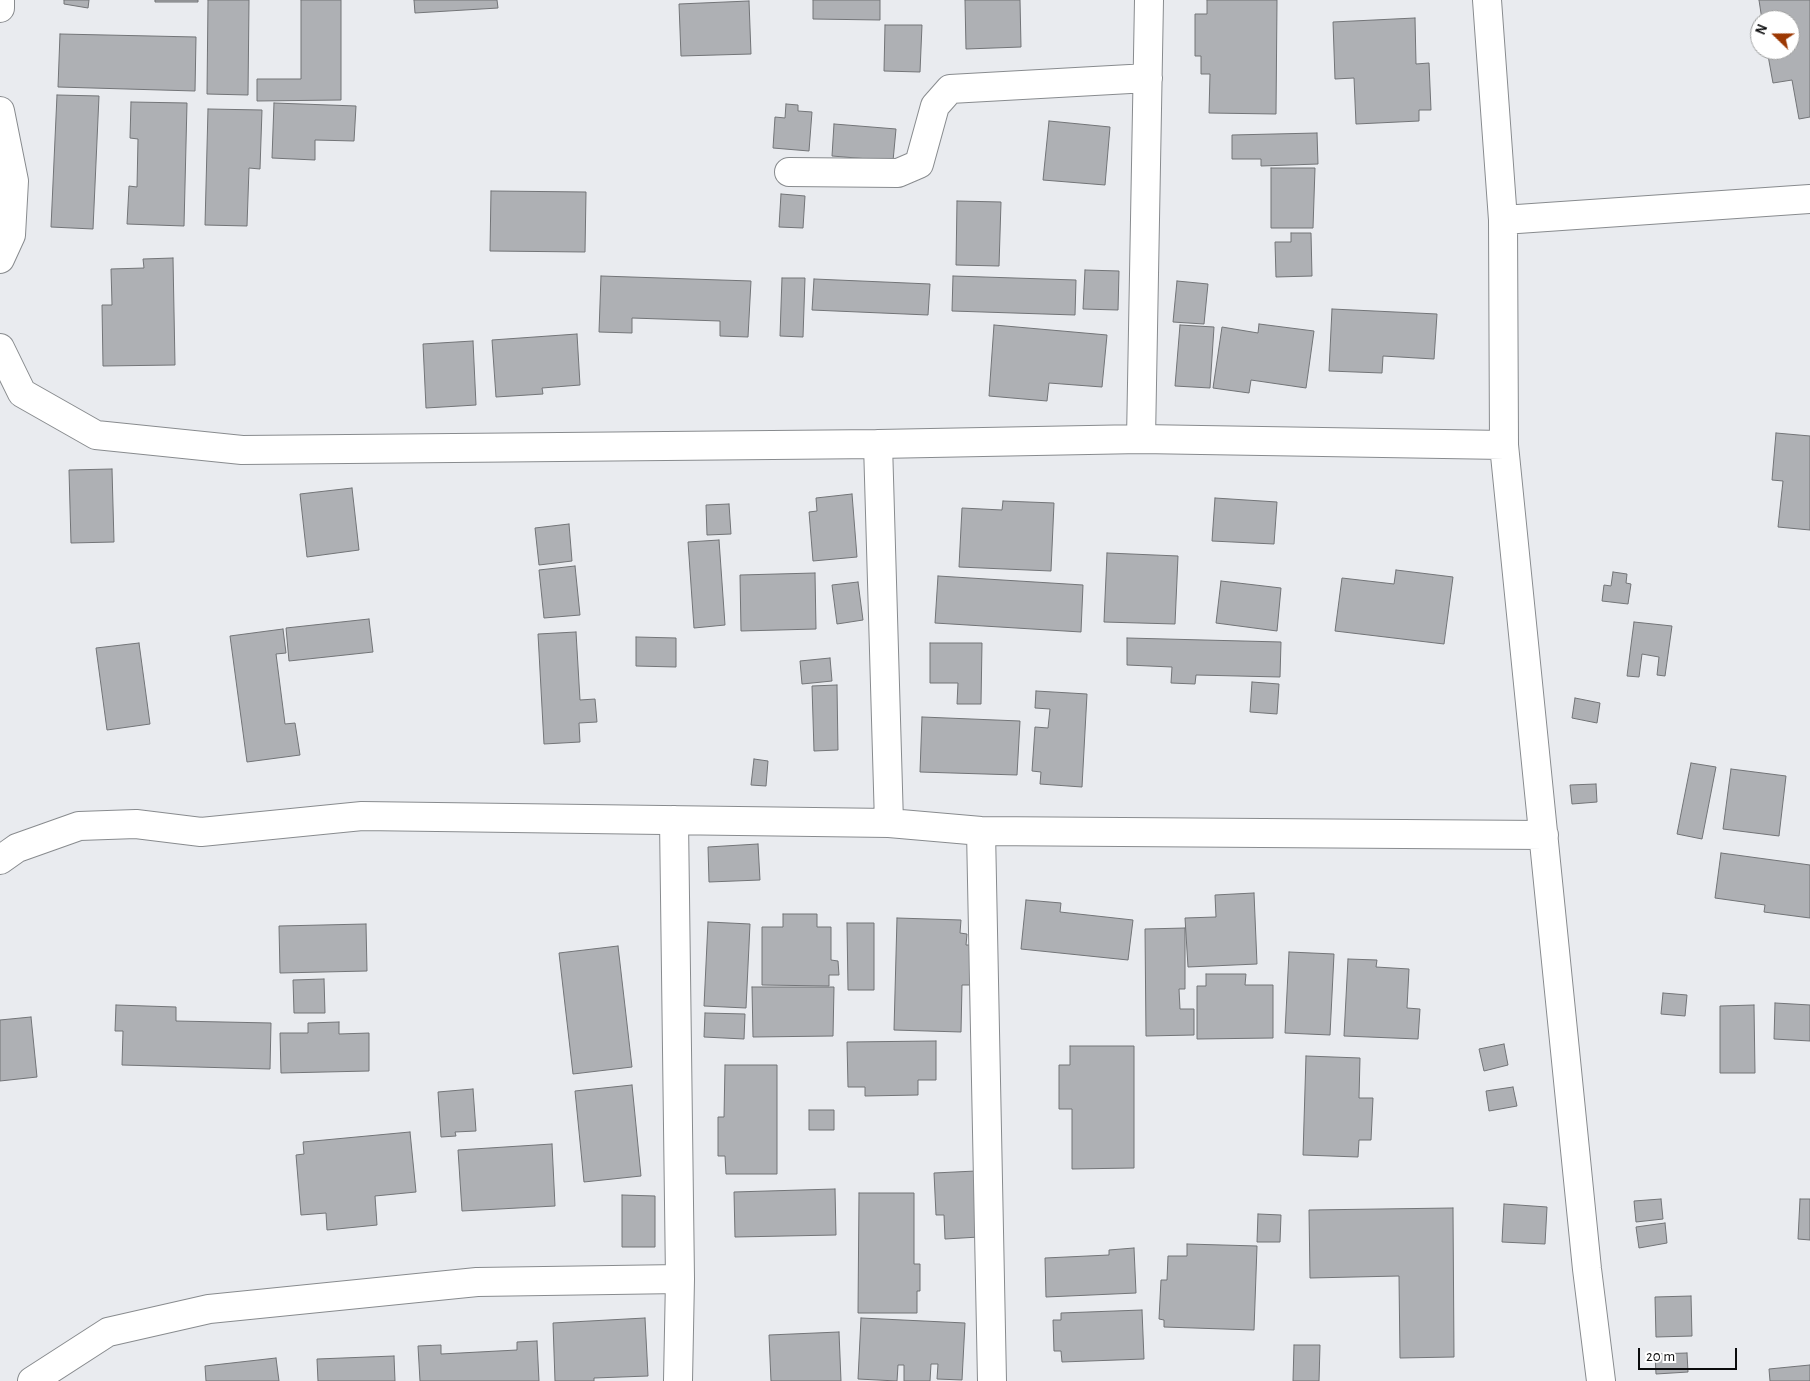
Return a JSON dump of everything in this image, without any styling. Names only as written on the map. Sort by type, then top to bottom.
[{"type":"street","points":[[0,0],[0,8]]},
{"type":"street","points":[[1141,439],[1149,0]]},
{"type":"street","points":[[1487,0],[1503,220],[1504,445],[1601,1381]]},
{"type":"street","points":[[788,172],[898,173],[919,164],[936,106],[950,89],[1148,78]]},
{"type":"street","points":[[0,111],[14,181],[11,235],[0,259]]},
{"type":"street","points":[[1503,220],[1810,199]]},
{"type":"street","points":[[0,348],[22,393],[96,435],[242,450],[878,444],[1141,439],[1504,445]]},
{"type":"street","points":[[878,444],[889,823]]},
{"type":"street","points":[[0,860],[17,848],[79,826],[136,824],[201,832],[362,816],[889,823],[981,831],[1544,835]]},
{"type":"street","points":[[674,820],[680,1279],[678,1381]]},
{"type":"street","points":[[981,831],[992,1381]]},
{"type":"street","points":[[32,1381],[108,1332],[209,1309],[477,1282],[680,1279]]},
{"type":"building","points":[[64,0],[89,0],[88,8],[64,4]]},
{"type":"building","points":[[155,0],[198,0],[198,2],[155,2]]},
{"type":"building","points":[[208,0],[249,0],[248,95],[207,94]]},
{"type":"building","points":[[301,0],[341,0],[341,100],[257,101],[257,79],[301,79]]},
{"type":"building","points":[[414,0],[497,0],[498,8],[415,13]]},
{"type":"building","points":[[813,0],[880,0],[880,20],[813,19]]},
{"type":"building","points":[[965,0],[1020,0],[1021,47],[966,49]]},
{"type":"building","points":[[1207,0],[1277,0],[1276,114],[1209,113],[1210,74],[1201,74],[1201,56],[1195,56],[1195,14],[1207,14]]},
{"type":"building","points":[[1759,0],[1810,0],[1810,117],[1799,119],[1792,80],[1773,83],[1769,60],[1800,60],[1800,10],[1760,10]]},
{"type":"building","points":[[749,1],[751,54],[681,56],[679,4]]},
{"type":"building","points":[[1415,18],[1416,64],[1429,63],[1431,110],[1419,110],[1419,121],[1356,124],[1354,78],[1335,79],[1333,22]]},
{"type":"building","points":[[885,25],[922,25],[920,72],[884,71]]},
{"type":"building","points":[[60,34],[196,37],[195,91],[58,87]]},
{"type":"building","points":[[57,95],[99,96],[93,229],[51,227]]},
{"type":"building","points":[[131,102],[187,103],[184,226],[127,224],[129,186],[137,187],[138,139],[130,138]]},
{"type":"building","points":[[274,103],[356,106],[354,141],[315,140],[315,160],[272,158]]},
{"type":"building","points":[[786,104],[798,105],[798,111],[812,112],[809,151],[773,148],[775,117],[785,118]]},
{"type":"building","points":[[208,109],[262,110],[260,169],[249,168],[247,226],[205,225]]},
{"type":"building","points":[[1049,121],[1110,127],[1105,185],[1043,180]]},
{"type":"building","points":[[834,124],[896,129],[893,161],[832,156]]},
{"type":"building","points":[[1317,133],[1318,164],[1261,166],[1261,159],[1232,159],[1232,135]]},
{"type":"building","points":[[1271,168],[1315,168],[1313,228],[1271,228]]},
{"type":"building","points":[[491,191],[586,192],[585,252],[490,251]]},
{"type":"building","points":[[781,194],[805,196],[803,228],[779,227]]},
{"type":"building","points":[[957,201],[1001,202],[999,266],[956,265]]},
{"type":"building","points":[[1291,233],[1311,233],[1312,276],[1276,277],[1275,242],[1291,242]]},
{"type":"building","points":[[173,258],[175,365],[103,366],[102,305],[112,305],[111,269],[144,268],[143,259]]},
{"type":"building","points":[[1085,270],[1119,271],[1118,310],[1083,309]]},
{"type":"building","points":[[601,276],[751,281],[748,337],[720,336],[720,321],[632,318],[632,333],[599,332]]},
{"type":"building","points":[[953,276],[1076,280],[1075,315],[952,311]]},
{"type":"building","points":[[782,278],[805,278],[803,337],[780,336]]},
{"type":"building","points":[[814,279],[930,284],[928,315],[812,310]]},
{"type":"building","points":[[1177,281],[1208,284],[1204,324],[1173,322]]},
{"type":"building","points":[[1332,309],[1437,314],[1434,359],[1383,356],[1382,373],[1329,371]]},
{"type":"building","points":[[1259,324],[1314,331],[1306,388],[1251,380],[1249,393],[1213,388],[1222,327],[1258,333]]},
{"type":"building","points":[[994,325],[1107,335],[1102,387],[1049,383],[1047,401],[989,396]]},
{"type":"building","points":[[1180,325],[1214,327],[1210,388],[1175,386]]},
{"type":"building","points":[[577,334],[580,385],[542,388],[543,394],[496,397],[492,340]]},
{"type":"building","points":[[473,341],[476,405],[426,408],[423,344]]},
{"type":"building","points":[[1776,433],[1810,436],[1810,530],[1778,527],[1783,481],[1772,480]]},
{"type":"building","points":[[112,469],[114,542],[71,543],[69,470]]},
{"type":"building","points":[[352,488],[359,550],[307,557],[300,494]]},
{"type":"building","points":[[852,494],[857,557],[813,561],[809,512],[817,511],[816,498]]},
{"type":"building","points":[[1215,498],[1277,502],[1274,544],[1212,541]]},
{"type":"building","points":[[1003,501],[1054,503],[1051,571],[959,567],[962,508],[1002,510]]},
{"type":"building","points":[[729,504],[731,534],[707,535],[706,505]]},
{"type":"building","points":[[569,524],[572,561],[539,565],[535,528]]},
{"type":"building","points":[[719,540],[725,625],[694,628],[688,542]]},
{"type":"building","points":[[1107,553],[1178,556],[1175,624],[1104,622]]},
{"type":"building","points":[[575,566],[580,615],[544,618],[539,570]]},
{"type":"building","points":[[1396,570],[1453,577],[1444,644],[1335,631],[1342,578],[1394,584]]},
{"type":"building","points":[[1613,572],[1627,574],[1626,583],[1631,584],[1628,604],[1602,601],[1604,585],[1611,586]]},
{"type":"building","points":[[815,573],[816,629],[741,631],[740,575]]},
{"type":"building","points":[[938,576],[1083,585],[1081,632],[935,623]]},
{"type":"building","points":[[1221,581],[1281,588],[1277,631],[1216,623]]},
{"type":"building","points":[[858,582],[863,620],[837,624],[832,585]]},
{"type":"building","points":[[369,619],[373,652],[289,661],[286,628]]},
{"type":"building","points":[[1634,622],[1672,626],[1665,676],[1657,675],[1659,657],[1642,654],[1639,677],[1627,676]]},
{"type":"building","points":[[283,629],[286,653],[276,654],[285,724],[295,723],[300,755],[247,762],[230,636]]},
{"type":"building","points":[[576,632],[580,700],[595,699],[597,722],[579,723],[580,742],[544,744],[538,634]]},
{"type":"building","points":[[636,637],[676,638],[676,667],[636,666]]},
{"type":"building","points":[[1127,638],[1281,642],[1280,677],[1196,675],[1195,684],[1171,683],[1172,667],[1127,665]]},
{"type":"building","points":[[139,643],[150,724],[107,730],[96,648]]},
{"type":"building","points":[[930,643],[982,643],[981,704],[957,704],[958,683],[930,683]]},
{"type":"building","points":[[830,658],[832,681],[802,684],[800,661]]},
{"type":"building","points":[[1252,682],[1279,684],[1277,714],[1250,712]]},
{"type":"building","points":[[837,685],[838,750],[814,751],[812,686]]},
{"type":"building","points":[[1036,691],[1087,694],[1082,787],[1040,784],[1041,772],[1032,771],[1035,727],[1048,728],[1050,709],[1035,708]]},
{"type":"building","points":[[1575,698],[1600,703],[1597,723],[1572,718]]},
{"type":"building","points":[[922,717],[1020,721],[1017,775],[920,772]]},
{"type":"building","points":[[754,759],[768,761],[766,786],[751,785]]},
{"type":"building","points":[[1691,763],[1716,767],[1702,839],[1677,834]]},
{"type":"building","points":[[1731,769],[1786,776],[1779,836],[1723,829]]},
{"type":"building","points":[[1596,784],[1597,802],[1572,804],[1570,785]]},
{"type":"building","points":[[758,844],[760,880],[709,882],[708,847]]},
{"type":"building","points":[[1721,853],[1810,865],[1810,918],[1764,912],[1765,905],[1715,898]]},
{"type":"building","points":[[1254,893],[1257,964],[1188,967],[1185,918],[1216,917],[1215,895]]},
{"type":"building","points":[[1026,900],[1061,903],[1060,912],[1133,920],[1128,960],[1021,949]]},
{"type":"building","points":[[783,914],[817,914],[817,927],[831,927],[831,960],[838,961],[839,975],[829,975],[829,986],[762,985],[762,927],[783,927]]},
{"type":"building","points":[[897,918],[961,920],[960,933],[967,934],[966,945],[971,945],[970,985],[962,985],[961,1032],[894,1030]]},
{"type":"building","points":[[708,922],[750,924],[746,1008],[704,1006]]},
{"type":"building","points":[[847,923],[874,923],[874,990],[848,990]]},
{"type":"building","points":[[366,924],[367,971],[280,973],[279,926]]},
{"type":"building","points":[[1185,928],[1185,989],[1179,989],[1180,1009],[1194,1009],[1194,1035],[1146,1036],[1145,929]]},
{"type":"building","points":[[618,946],[632,1067],[573,1074],[559,953]]},
{"type":"building","points":[[1289,952],[1334,954],[1330,1035],[1285,1033]]},
{"type":"building","points":[[1348,959],[1377,960],[1376,967],[1409,969],[1407,1008],[1420,1009],[1418,1039],[1344,1036]]},
{"type":"building","points":[[1206,974],[1246,974],[1245,985],[1273,985],[1273,1038],[1197,1039],[1197,986],[1206,986]]},
{"type":"building","points":[[324,979],[325,1013],[294,1013],[293,980]]},
{"type":"building","points":[[752,987],[834,987],[833,1036],[753,1037]]},
{"type":"building","points":[[1663,993],[1687,995],[1685,1016],[1661,1014]]},
{"type":"building","points":[[1775,1003],[1810,1005],[1810,1041],[1774,1039]]},
{"type":"building","points":[[116,1005],[176,1007],[176,1021],[271,1023],[270,1069],[122,1065],[123,1031],[115,1031]]},
{"type":"building","points":[[1754,1005],[1755,1073],[1720,1073],[1720,1006]]},
{"type":"building","points":[[705,1013],[745,1014],[744,1039],[704,1037]]},
{"type":"building","points":[[31,1017],[37,1077],[0,1081],[0,1020]]},
{"type":"building","points":[[339,1022],[339,1034],[369,1033],[369,1071],[281,1073],[280,1033],[308,1033],[308,1023]]},
{"type":"building","points":[[936,1041],[936,1080],[918,1080],[918,1095],[865,1096],[865,1087],[848,1087],[847,1042]]},
{"type":"building","points":[[1504,1044],[1508,1065],[1484,1071],[1479,1049]]},
{"type":"building","points":[[1070,1046],[1134,1046],[1134,1168],[1072,1169],[1072,1109],[1059,1109],[1059,1065],[1070,1065]]},
{"type":"building","points":[[1306,1056],[1360,1058],[1359,1098],[1373,1098],[1371,1140],[1359,1140],[1358,1157],[1303,1155]]},
{"type":"building","points":[[725,1065],[777,1065],[777,1174],[726,1174],[725,1156],[718,1156],[718,1117],[724,1117]]},
{"type":"building","points":[[632,1085],[641,1176],[584,1182],[575,1091]]},
{"type":"building","points":[[1513,1087],[1517,1106],[1489,1111],[1486,1091]]},
{"type":"building","points":[[473,1089],[476,1131],[455,1132],[456,1136],[441,1137],[438,1092]]},
{"type":"building","points":[[809,1110],[834,1110],[834,1130],[809,1130]]},
{"type":"building","points":[[410,1132],[416,1192],[375,1196],[377,1225],[327,1230],[326,1213],[301,1215],[296,1155],[304,1154],[303,1142]]},
{"type":"building","points":[[552,1144],[555,1206],[462,1211],[458,1150]]},
{"type":"building","points":[[976,1171],[979,1237],[945,1239],[944,1215],[936,1215],[934,1173]]},
{"type":"building","points":[[835,1189],[836,1235],[735,1237],[734,1192]]},
{"type":"building","points":[[859,1193],[914,1193],[914,1264],[920,1264],[920,1291],[917,1291],[917,1313],[858,1313]]},
{"type":"building","points":[[622,1195],[655,1196],[655,1247],[622,1247]]},
{"type":"building","points":[[1661,1199],[1663,1219],[1636,1222],[1634,1201]]},
{"type":"building","points":[[1800,1199],[1810,1199],[1810,1240],[1798,1239]]},
{"type":"building","points":[[1504,1204],[1547,1207],[1545,1244],[1502,1242]]},
{"type":"building","points":[[1453,1208],[1454,1357],[1400,1358],[1399,1276],[1310,1278],[1309,1210]]},
{"type":"building","points":[[1258,1214],[1281,1215],[1280,1242],[1257,1242]]},
{"type":"building","points":[[1665,1223],[1667,1243],[1639,1248],[1636,1227]]},
{"type":"building","points":[[1187,1244],[1257,1246],[1254,1330],[1164,1327],[1164,1320],[1159,1319],[1161,1280],[1167,1280],[1168,1256],[1187,1256]]},
{"type":"building","points":[[1134,1248],[1136,1293],[1046,1297],[1045,1258],[1109,1255],[1109,1250]]},
{"type":"building","points":[[1691,1296],[1692,1336],[1656,1337],[1655,1297]]},
{"type":"building","points":[[1142,1310],[1144,1359],[1062,1362],[1061,1351],[1054,1351],[1053,1320],[1061,1320],[1061,1313]]},
{"type":"building","points":[[645,1318],[648,1376],[594,1378],[594,1381],[555,1381],[553,1323]]},
{"type":"building","points":[[861,1318],[965,1323],[962,1380],[937,1379],[938,1364],[931,1364],[930,1381],[904,1381],[904,1365],[898,1365],[897,1381],[858,1379]]},
{"type":"building","points":[[839,1332],[841,1381],[771,1381],[769,1335]]},
{"type":"building","points":[[537,1341],[539,1381],[420,1381],[418,1346],[441,1345],[441,1354],[517,1350],[517,1342]]},
{"type":"building","points":[[1294,1345],[1320,1345],[1319,1381],[1293,1381]]},
{"type":"building","points":[[1687,1353],[1688,1372],[1656,1374],[1655,1354]]},
{"type":"building","points":[[394,1356],[395,1381],[318,1381],[317,1359]]},
{"type":"building","points":[[276,1358],[279,1381],[206,1381],[205,1366]]},
{"type":"building","points":[[1810,1365],[1810,1381],[1770,1381],[1769,1369]]}]
